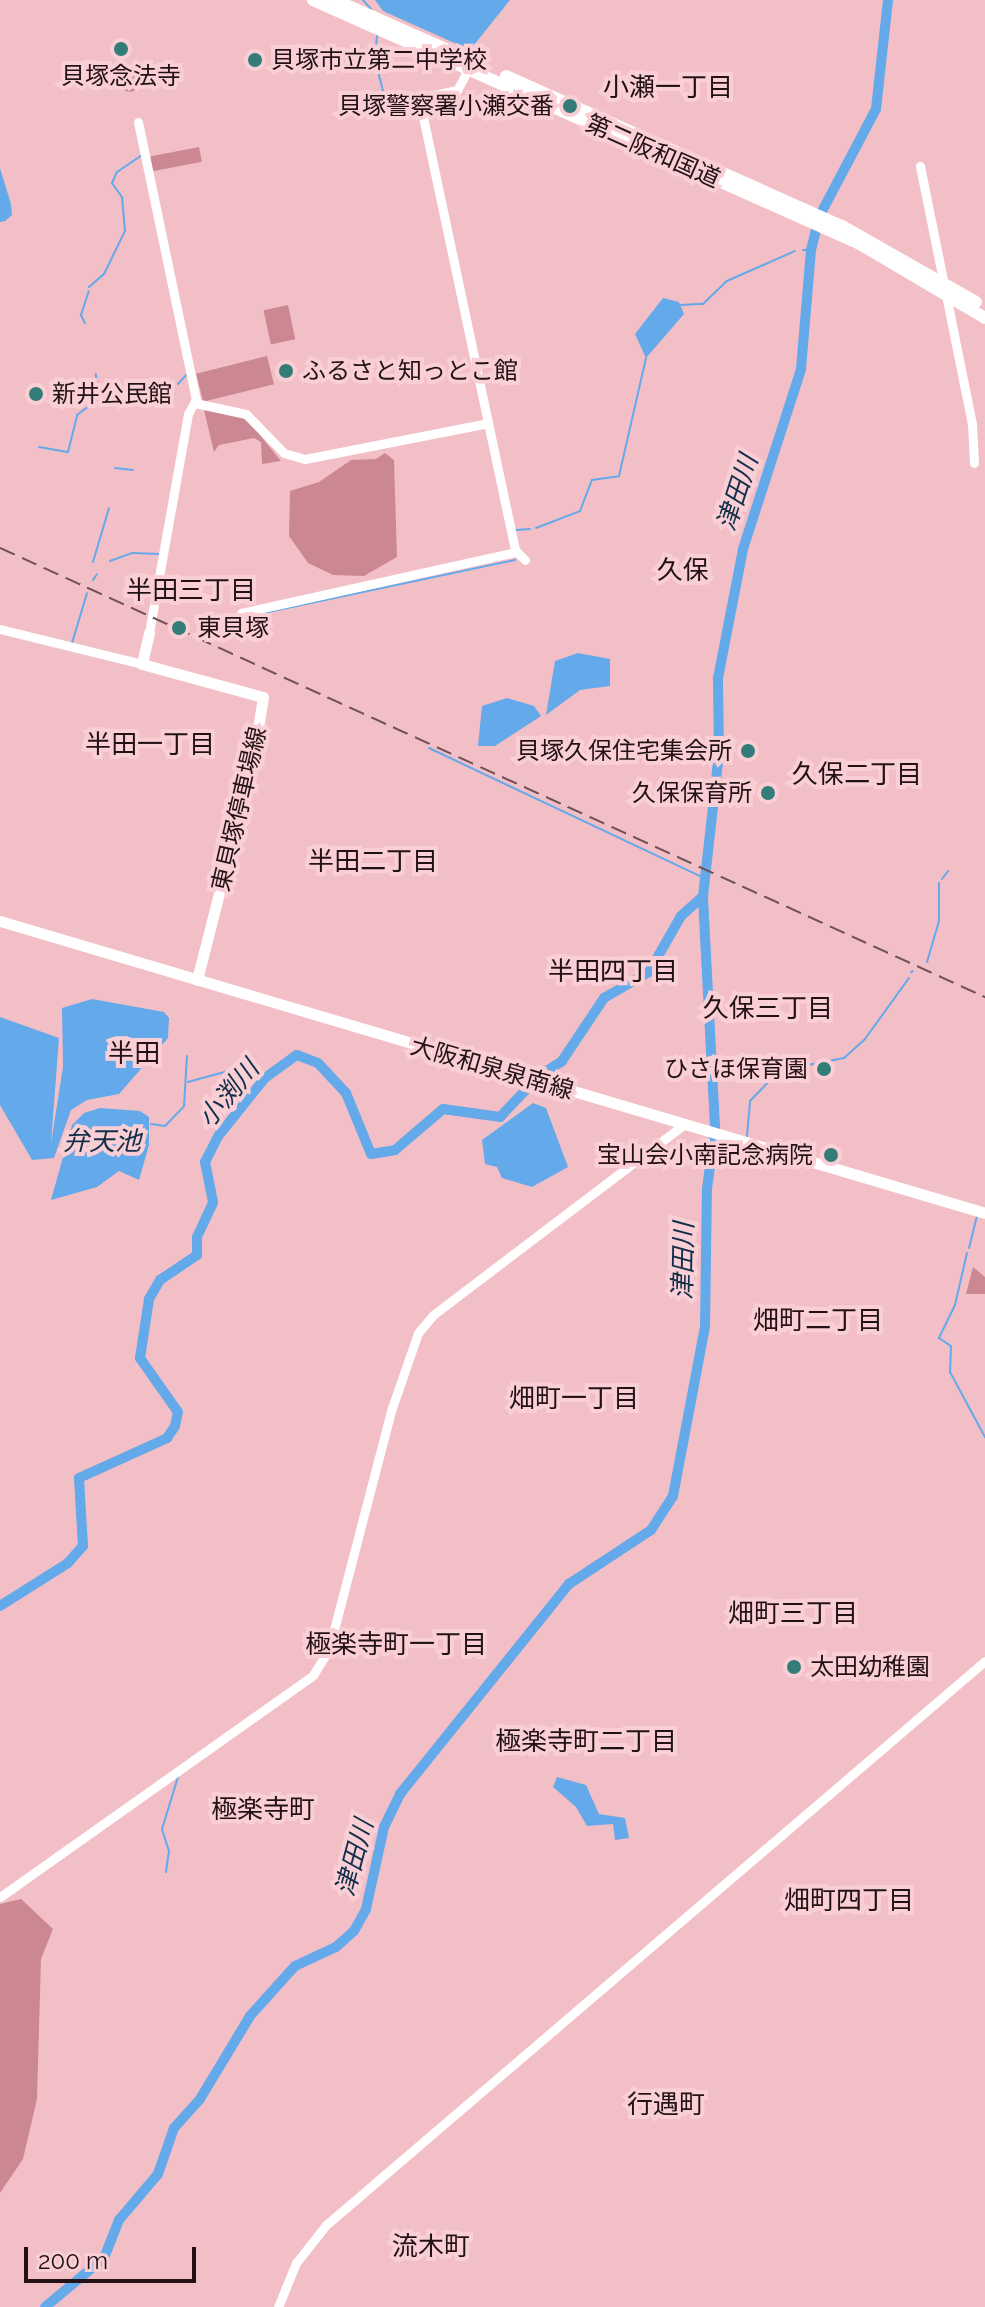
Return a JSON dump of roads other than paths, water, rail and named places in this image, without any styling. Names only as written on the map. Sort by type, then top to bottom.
[{"type":"highway","name":"第二阪和国道","points":[[313,0],[471,65],[805,213],[985,308]]},
{"type":"highway","name":"第二阪和国道","points":[[335,0],[471,65]]},
{"type":"highway","name":"第二阪和国道","points":[[942,285],[985,318]]},
{"type":"main road","points":[[142,664],[149,633]]},
{"type":"main road","name":"東貝塚停車場線","points":[[142,664],[263,697],[253,760],[197,980]]},
{"type":"main road","name":"大阪和泉泉南線","points":[[0,921],[985,1213]]},
{"type":"street","points":[[471,65],[457,90],[419,98],[516,552],[525,560]]},
{"type":"street","points":[[138,122],[195,403],[188,414],[149,633]]},
{"type":"street","points":[[920,166],[972,424],[974,463]]},
{"type":"street","points":[[195,403],[246,414],[284,453],[305,459],[488,423]]},
{"type":"street","points":[[241,613],[516,552]]},
{"type":"street","points":[[0,629],[142,664]]},
{"type":"street","points":[[0,1897],[313,1675],[329,1649],[395,1396],[418,1333],[433,1315],[683,1125]]},
{"type":"street","points":[[278,2307],[296,2263],[326,2225],[985,1661]]},
{"type":"water","points":[[375,0],[510,0],[470,50],[383,11]]},
{"type":"water","points":[[0,168],[12,215],[0,222]]},
{"type":"water","points":[[663,298],[679,302],[684,314],[646,358],[635,334]]},
{"type":"water","points":[[578,653],[610,659],[610,686],[580,690],[546,715],[555,661]]},
{"type":"water","points":[[507,698],[534,706],[541,716],[495,746],[478,746],[482,706]]},
{"type":"water","points":[[92,999],[164,1012],[169,1018],[168,1038],[119,1094],[87,1100],[71,1110],[54,1158],[32,1160],[0,1105],[0,1017],[59,1038],[51,1143],[63,1067],[62,1008]]},
{"type":"water","points":[[533,1103],[546,1108],[568,1167],[532,1187],[502,1178],[497,1167],[485,1164],[482,1140]]},
{"type":"water","name":"弁天池","points":[[100,1108],[140,1111],[149,1117],[149,1145],[139,1180],[119,1171],[97,1187],[51,1200],[72,1125],[84,1113]]},
{"type":"water","points":[[557,1777],[586,1785],[599,1814],[625,1818],[629,1838],[615,1840],[613,1824],[587,1826],[576,1807],[553,1787]]},
{"type":"waterway","points":[[363,0],[371,9]]},
{"type":"waterway","name":"津田川","points":[[45,2307],[104,2258],[119,2220],[158,2174],[174,2128],[200,2099],[250,2016],[295,1966],[336,1947],[354,1931],[366,1909],[384,1827],[400,1794],[569,1584],[651,1530],[673,1496],[705,1327],[707,1189],[715,1127],[703,896],[719,754],[718,678],[743,549],[801,369],[811,250],[819,217],[876,109],[888,0]]},
{"type":"waterway","points":[[377,35],[375,59],[385,99]]},
{"type":"waterway","points":[[89,287],[104,274],[125,231],[122,197],[112,183],[117,172],[141,156]]},
{"type":"waterway","name":"津田川","points":[[803,250],[811,250]]},
{"type":"waterway","points":[[681,305],[703,304],[727,281],[795,251]]},
{"type":"waterway","points":[[85,323],[81,315],[89,291]]},
{"type":"waterway","points":[[536,528],[580,511],[592,480],[619,476],[646,358]]},
{"type":"waterway","points":[[39,447],[68,452],[77,415],[98,399],[96,374]]},
{"type":"waterway","points":[[178,384],[186,375]]},
{"type":"waterway","points":[[115,468],[133,470]]},
{"type":"waterway","points":[[93,562],[109,508]]},
{"type":"waterway","points":[[516,530],[530,529]]},
{"type":"waterway","points":[[110,561],[132,553],[159,554]]},
{"type":"waterway","points":[[249,616],[515,560]]},
{"type":"waterway","points":[[93,580],[97,574]]},
{"type":"waterway","points":[[72,643],[87,593]]},
{"type":"waterway","points":[[429,748],[704,878]]},
{"type":"waterway","points":[[942,879],[948,871]]},
{"type":"waterway","points":[[927,962],[939,921],[939,883]]},
{"type":"waterway","name":"小渕川","points":[[0,1606],[68,1563],[83,1546],[79,1478],[167,1438],[175,1426],[178,1412],[140,1358],[149,1299],[160,1280],[197,1255],[197,1237],[213,1202],[205,1162],[219,1135],[265,1078],[297,1055],[318,1063],[346,1093],[371,1154],[395,1150],[443,1109],[500,1117],[540,1075],[562,1061],[604,998],[649,972],[681,916],[703,896]]},
{"type":"waterway","points":[[787,1069],[844,1058],[865,1039],[909,978]]},
{"type":"waterway","points":[[151,1124],[165,1126],[184,1106],[187,1056]]},
{"type":"waterway","points":[[188,1082],[254,1064]]},
{"type":"waterway","points":[[747,1136],[750,1101],[778,1072]]},
{"type":"waterway","points":[[969,1248],[977,1216]]},
{"type":"waterway","points":[[967,1253],[955,1305],[939,1338],[951,1346],[950,1372],[985,1437]]},
{"type":"waterway","points":[[166,1872],[169,1851],[162,1829],[178,1777]]},
{"type":"railway","points":[[0,548],[985,997]]},
{"type":"place","name":"貝塚念法寺","points":[[121,49]]},
{"type":"place","name":"貝塚市立第二中学校","points":[[255,60]]},
{"type":"place","name":"貝塚警察署小瀬交番","points":[[570,106]]},
{"type":"place","name":"ふるさと知っとこ館","points":[[286,371]]},
{"type":"place","name":"新井公民館","points":[[36,394]]},
{"type":"place","name":"東貝塚","points":[[179,628]]},
{"type":"place","name":"貝塚久保住宅集会所","points":[[748,751]]},
{"type":"place","name":"久保保育所","points":[[768,793]]},
{"type":"place","name":"ひさほ保育園","points":[[824,1069]]},
{"type":"place","name":"宝山会小南記念病院","points":[[831,1155]]},
{"type":"place","name":"太田幼稚園","points":[[794,1667]]},
{"type":"district","name":"小瀬一丁目","points":[[668,88]]},
{"type":"district","name":"久保","points":[[683,571]]},
{"type":"district","name":"半田三丁目","points":[[191,591]]},
{"type":"district","name":"半田一丁目","points":[[150,745]]},
{"type":"district","name":"久保二丁目","points":[[857,775]]},
{"type":"district","name":"半田二丁目","points":[[373,862]]},
{"type":"district","name":"半田四丁目","points":[[613,972]]},
{"type":"district","name":"久保三丁目","points":[[768,1009]]},
{"type":"district","name":"半田","points":[[134,1054]]},
{"type":"district","name":"畑町二丁目","points":[[818,1321]]},
{"type":"district","name":"畑町一丁目","points":[[574,1399]]},
{"type":"district","name":"畑町三丁目","points":[[793,1614]]},
{"type":"district","name":"極楽寺町一丁目","points":[[396,1645]]},
{"type":"district","name":"極楽寺町二丁目","points":[[586,1742]]},
{"type":"district","name":"極楽寺町","points":[[263,1810]]},
{"type":"district","name":"畑町四丁目","points":[[849,1901]]},
{"type":"district","name":"行遇町","points":[[666,2105]]},
{"type":"district","name":"流木町","points":[[431,2247]]}]
